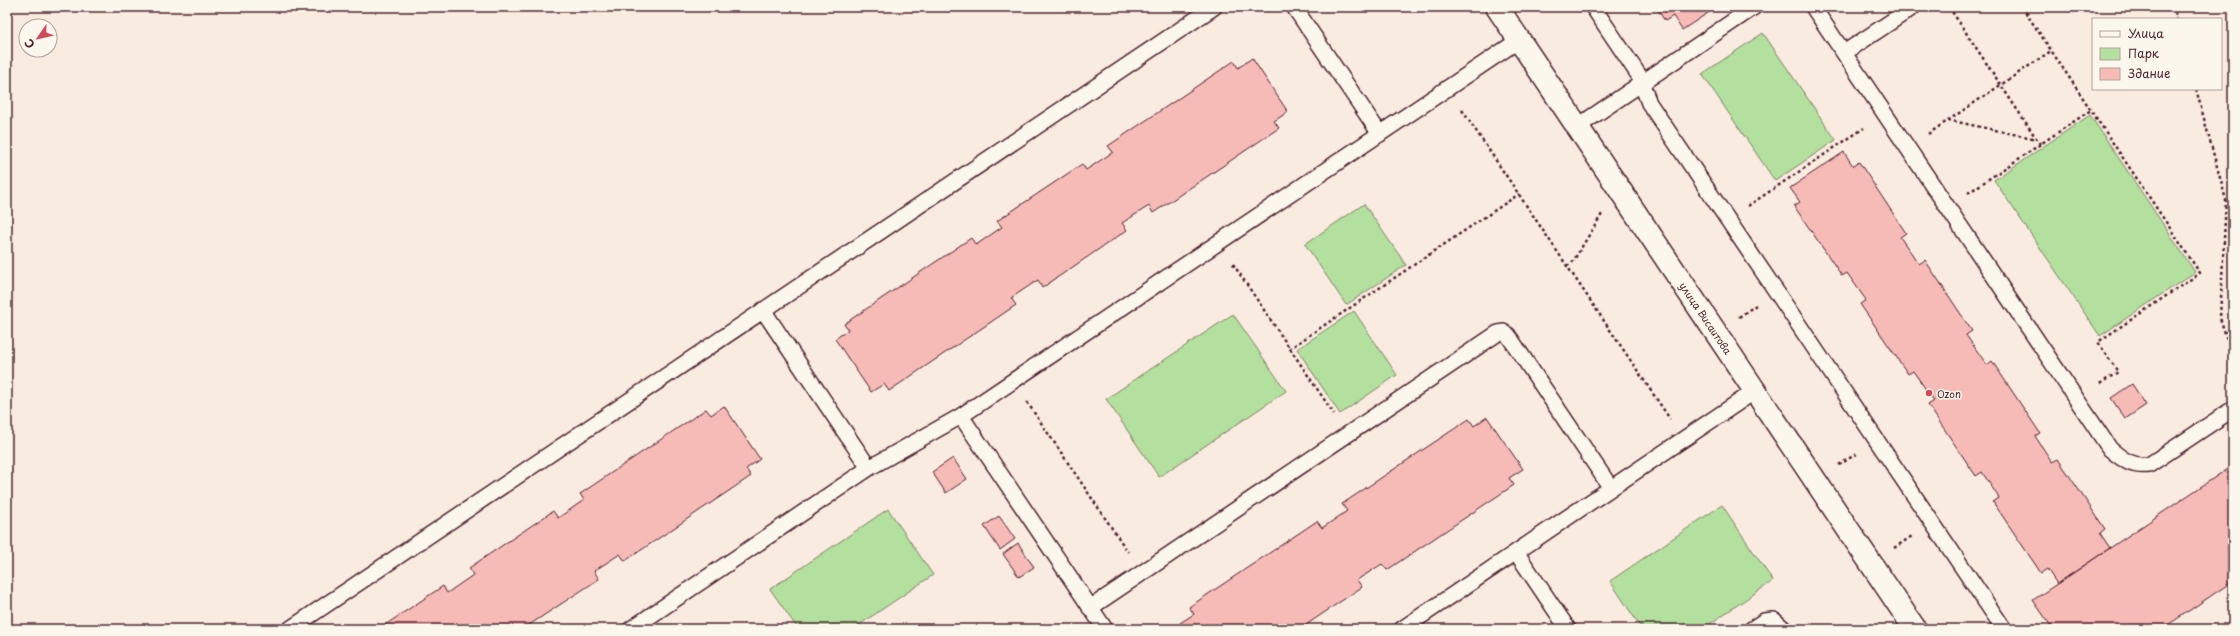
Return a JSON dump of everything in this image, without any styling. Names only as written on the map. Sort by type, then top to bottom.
[{"type":"street","name":"улица Висаитова","points":[[1497,7],[1915,629]]},
{"type":"lane","points":[[290,629],[1214,7]]},
{"type":"lane","points":[[1294,7],[1380,134]]},
{"type":"lane","points":[[1593,7],[1642,83],[1649,103],[2004,629]]},
{"type":"lane","points":[[1577,127],[1754,7]]},
{"type":"lane","points":[[1813,7],[2078,399],[2110,449],[2125,461],[2138,466],[2149,465],[2233,409]]},
{"type":"lane","points":[[1844,53],[1913,7]]},
{"type":"lane","points":[[631,629],[869,468],[961,416],[1519,40]]},
{"type":"lane","points":[[763,310],[869,468]]},
{"type":"lane","points":[[1090,608],[1498,333],[1503,332],[1508,335],[1611,488]]},
{"type":"lane","points":[[1402,629],[1755,391]]},
{"type":"lane","points":[[961,416],[1105,629]]},
{"type":"lane","points":[[1516,552],[1568,629]]},
{"type":"lane","points":[[1752,629],[1764,621],[1774,620],[1784,629]]},
{"type":"path","points":[[1949,7],[2040,144]]},
{"type":"path","points":[[2022,7],[2200,273],[2098,342],[2118,372],[2078,399]]},
{"type":"path","points":[[2173,7],[2177,18]]},
{"type":"path","points":[[1908,147],[2051,51]]},
{"type":"path","points":[[1447,88],[1684,439]]},
{"type":"path","points":[[2196,90],[2226,200],[2220,318],[2233,357]]},
{"type":"path","points":[[1948,206],[2091,110]]},
{"type":"path","points":[[1728,220],[1885,114]]},
{"type":"path","points":[[1948,120],[2038,140]]},
{"type":"path","points":[[1289,349],[1519,194]]},
{"type":"path","points":[[1567,266],[1572,263],[1608,205],[1623,194]]},
{"type":"path","points":[[1218,242],[1347,435]]},
{"type":"path","points":[[1734,319],[1760,302]]},
{"type":"path","points":[[1013,381],[1142,573]]},
{"type":"path","points":[[1835,468],[1860,451]]},
{"type":"path","points":[[1890,550],[1915,534]]},
{"type":"green space","points":[[1763,33],[1836,140],[1775,181],[1702,74]]},
{"type":"green space","points":[[2090,115],[2195,272],[2100,336],[1994,180]]},
{"type":"green space","points":[[1364,204],[1406,265],[1346,305],[1305,244]]},
{"type":"green space","points":[[1354,311],[1397,375],[1340,414],[1297,349]]},
{"type":"green space","points":[[1233,314],[1286,391],[1159,477],[1106,399]]},
{"type":"green space","points":[[1722,505],[1773,581],[1702,629],[1642,629],[1610,581]]},
{"type":"green space","points":[[888,509],[933,575],[853,629],[798,629],[770,589]]},
{"type":"building","points":[[1656,7],[1717,7],[1682,30],[1673,16],[1665,21]]},
{"type":"building","points":[[1252,58],[1288,112],[1274,121],[1279,128],[1153,213],[1149,206],[1122,223],[1127,230],[1042,288],[1038,280],[1011,298],[1016,305],[889,391],[884,384],[871,392],[835,339],[848,330],[844,324],[971,238],[976,245],[1002,227],[997,221],[1082,164],[1086,170],[1113,152],[1108,146],[1234,61],[1238,68]]},
{"type":"building","points":[[1844,152],[1853,166],[1859,162],[1906,233],[1900,237],[1919,264],[1925,260],[1972,331],[1966,335],[1987,365],[1992,361],[2040,433],[2035,436],[2052,462],[2058,459],[2105,529],[2100,533],[2110,548],[2057,584],[2047,569],[2041,573],[1993,502],[1999,498],[1982,472],[1976,476],[1928,405],[1934,401],[1913,371],[1908,374],[1860,304],[1866,300],[1847,273],[1842,276],[1794,206],[1800,202],[1790,188]]},
{"type":"building","points":[[2132,384],[2146,405],[2125,419],[2111,398]]},
{"type":"building","points":[[724,406],[760,459],[746,469],[751,476],[625,561],[620,554],[594,571],[599,579],[523,629],[379,629],[443,586],[447,593],[473,575],[469,568],[553,511],[558,518],[584,500],[580,494],[706,409],[711,415]]},
{"type":"building","points":[[1487,417],[1523,469],[1509,478],[1514,485],[1387,570],[1382,564],[1357,580],[1362,587],[1300,629],[1184,629],[1180,623],[1194,614],[1189,607],[1317,521],[1322,528],[1347,511],[1342,504],[1469,419],[1474,426]]},
{"type":"building","points":[[953,458],[967,479],[946,493],[932,472]]},
{"type":"building","points":[[2233,465],[2233,581],[2162,629],[2053,629],[2033,600]]},
{"type":"building","points":[[999,516],[1015,539],[1000,550],[984,526]]},
{"type":"building","points":[[1018,543],[1034,567],[1019,577],[1003,554]]},
{"type":"place","name":"Ozon","points":[[1929,393]]}]
